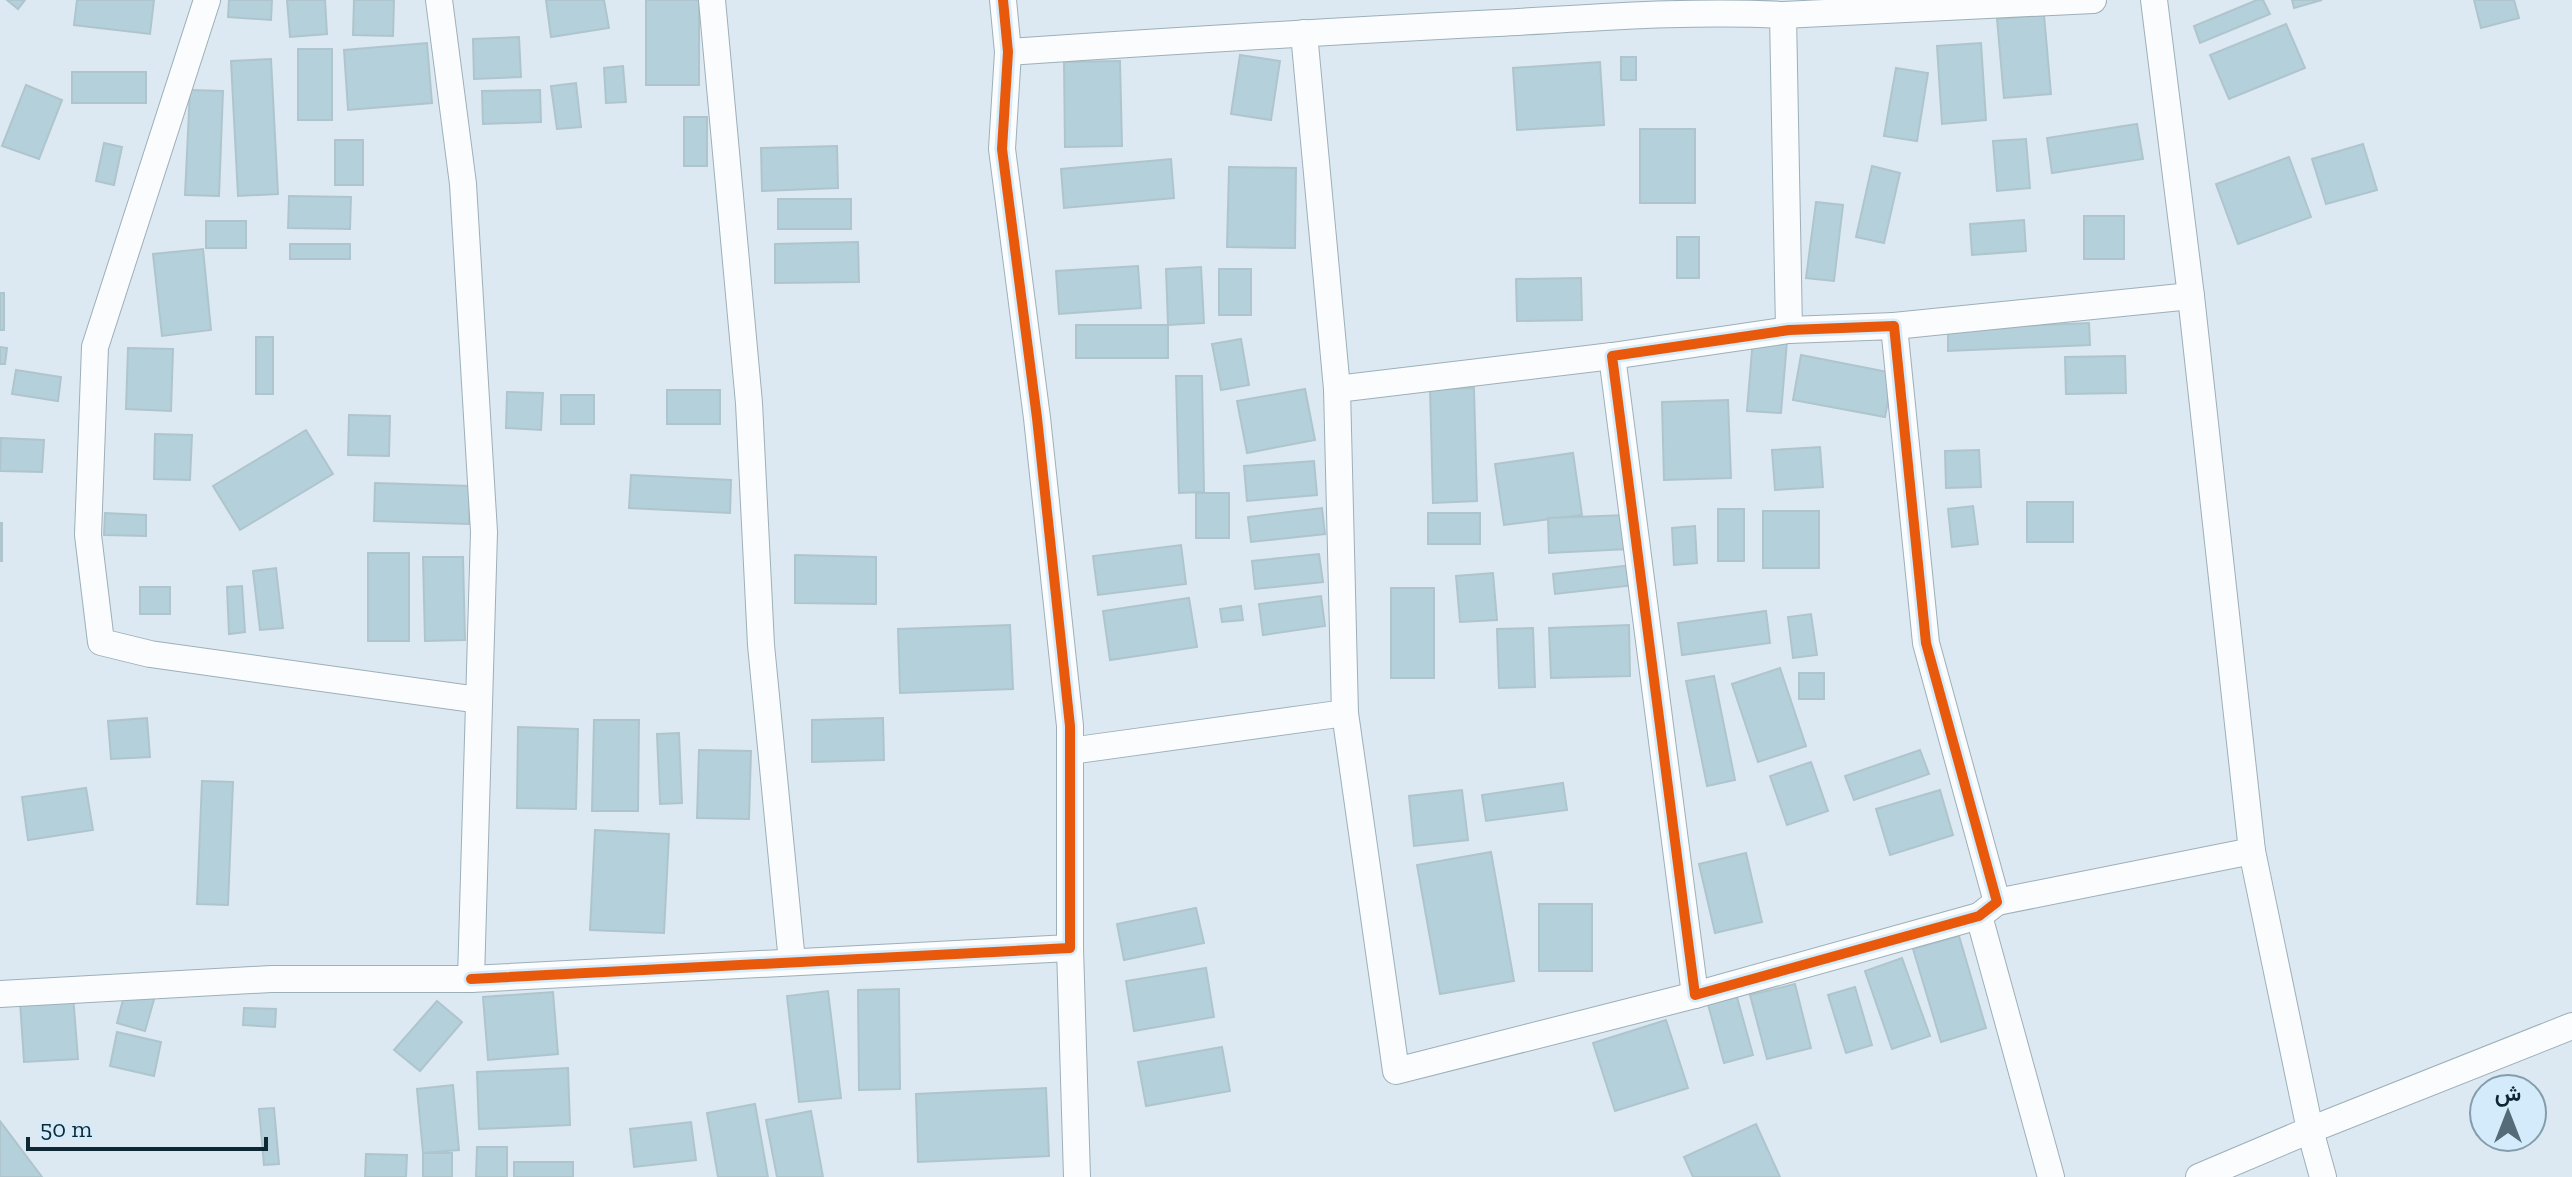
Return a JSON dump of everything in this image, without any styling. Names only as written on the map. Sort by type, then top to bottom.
[{"type":"street","points":[[207,0],[95,347],[88,535],[101,642],[150,654],[479,700]]},
{"type":"street","points":[[439,0],[463,184],[484,532],[471,979]]},
{"type":"street","points":[[712,0],[749,403],[761,645],[792,962]]},
{"type":"street","points":[[1003,0],[1008,52],[1002,149],[1037,418],[1070,726],[1070,948],[1077,1177]]},
{"type":"street","points":[[1008,52],[1663,7],[1783,15],[2093,0]]},
{"type":"street","points":[[2154,0],[2191,296],[2252,851],[2310,1130],[2323,1177]]},
{"type":"street","points":[[1783,15],[1789,330]]},
{"type":"street","points":[[1304,33],[1337,389],[1345,713],[1396,1071],[1695,995],[1988,909],[2252,851]]},
{"type":"street","points":[[1337,389],[1612,356],[1789,330],[1894,326],[2191,296]]},
{"type":"street","points":[[1894,326],[1926,643],[2051,1177]]},
{"type":"street","points":[[1612,356],[1695,995]]},
{"type":"street","points":[[1070,751],[1345,713]]},
{"type":"street","points":[[0,994],[271,979],[471,979],[1070,948]]},
{"type":"street","points":[[2199,1177],[2572,1026]]},
{"type":"building","points":[[7,0],[25,0],[18,9]]},
{"type":"building","points":[[77,0],[154,0],[150,34],[74,25]]},
{"type":"building","points":[[229,0],[272,0],[271,20],[228,17]]},
{"type":"building","points":[[287,0],[325,0],[327,34],[290,37]]},
{"type":"building","points":[[354,0],[394,0],[393,36],[353,35]]},
{"type":"building","points":[[546,0],[604,0],[609,28],[551,37]]},
{"type":"building","points":[[646,0],[699,0],[699,85],[646,85]]},
{"type":"building","points":[[2263,0],[2270,14],[2200,43],[2194,26]]},
{"type":"building","points":[[2292,0],[2322,0],[2294,8]]},
{"type":"building","points":[[2474,0],[2514,0],[2519,18],[2481,28]]},
{"type":"building","points":[[2044,15],[2051,94],[2004,98],[1997,19]]},
{"type":"building","points":[[2286,24],[2305,68],[2229,99],[2210,55]]},
{"type":"building","points":[[519,37],[521,77],[474,79],[473,39]]},
{"type":"building","points":[[427,43],[432,103],[348,110],[344,50]]},
{"type":"building","points":[[1981,43],[1986,120],[1942,124],[1937,46]]},
{"type":"building","points":[[298,49],[332,49],[332,120],[298,120]]},
{"type":"building","points":[[1240,55],[1280,61],[1271,120],[1231,114]]},
{"type":"building","points":[[1621,57],[1636,57],[1636,80],[1621,80]]},
{"type":"building","points":[[271,59],[278,194],[238,196],[231,61]]},
{"type":"building","points":[[1120,61],[1122,146],[1065,147],[1064,62]]},
{"type":"building","points":[[1600,62],[1604,125],[1517,130],[1513,68]]},
{"type":"building","points":[[623,66],[626,102],[606,103],[604,68]]},
{"type":"building","points":[[1896,68],[1928,73],[1917,141],[1884,136]]},
{"type":"building","points":[[72,72],[146,72],[146,103],[72,103]]},
{"type":"building","points":[[576,83],[581,127],[557,129],[551,86]]},
{"type":"building","points":[[26,85],[62,100],[39,159],[2,146]]},
{"type":"building","points":[[190,90],[223,91],[219,196],[185,195]]},
{"type":"building","points":[[540,90],[541,122],[483,124],[482,91]]},
{"type":"building","points":[[684,117],[707,117],[707,166],[684,166]]},
{"type":"building","points":[[2137,124],[2143,159],[2052,173],[2047,138]]},
{"type":"building","points":[[1640,129],[1695,129],[1695,203],[1640,203]]},
{"type":"building","points":[[2026,139],[2030,188],[1997,191],[1993,141]]},
{"type":"building","points":[[335,140],[363,140],[363,185],[335,185]]},
{"type":"building","points":[[104,143],[122,147],[114,185],[96,181]]},
{"type":"building","points":[[2363,144],[2377,190],[2326,204],[2312,159]]},
{"type":"building","points":[[837,146],[838,188],[762,191],[761,148]]},
{"type":"building","points":[[2289,157],[2311,217],[2238,244],[2216,184]]},
{"type":"building","points":[[1171,159],[1174,198],[1064,208],[1061,169]]},
{"type":"building","points":[[1872,166],[1900,173],[1884,243],[1856,237]]},
{"type":"building","points":[[1229,167],[1296,168],[1295,248],[1227,247]]},
{"type":"building","points":[[289,196],[351,197],[350,229],[288,228]]},
{"type":"building","points":[[778,199],[851,199],[851,229],[778,229]]},
{"type":"building","points":[[1816,202],[1843,205],[1834,281],[1806,278]]},
{"type":"building","points":[[2084,216],[2124,216],[2124,259],[2084,259]]},
{"type":"building","points":[[2024,220],[2026,251],[1972,255],[1970,224]]},
{"type":"building","points":[[206,221],[246,221],[246,248],[206,248]]},
{"type":"building","points":[[1677,237],[1699,237],[1699,278],[1677,278]]},
{"type":"building","points":[[858,242],[859,282],[775,283],[775,244]]},
{"type":"building","points":[[290,244],[350,244],[350,259],[290,259]]},
{"type":"building","points":[[203,249],[211,330],[162,336],[153,254]]},
{"type":"building","points":[[1138,266],[1141,308],[1059,314],[1056,271]]},
{"type":"building","points":[[1201,267],[1204,323],[1168,325],[1166,269]]},
{"type":"building","points":[[1219,269],[1251,269],[1251,315],[1219,315]]},
{"type":"building","points":[[1581,278],[1582,320],[1517,321],[1516,279]]},
{"type":"building","points":[[0,293],[4,293],[4,330],[0,330]]},
{"type":"building","points":[[2089,323],[2090,345],[1948,351],[1948,329]]},
{"type":"building","points":[[1076,325],[1168,325],[1168,358],[1076,358]]},
{"type":"building","points":[[256,337],[273,337],[273,394],[256,394]]},
{"type":"building","points":[[1753,338],[1787,341],[1781,413],[1747,411]]},
{"type":"building","points":[[1241,339],[1249,385],[1221,390],[1212,344]]},
{"type":"building","points":[[0,347],[7,348],[5,364],[0,364]]},
{"type":"building","points":[[128,348],[173,349],[171,411],[126,409]]},
{"type":"building","points":[[1801,355],[1893,373],[1885,417],[1793,400]]},
{"type":"building","points":[[2125,356],[2126,393],[2066,394],[2065,357]]},
{"type":"building","points":[[16,370],[61,377],[58,401],[12,394]]},
{"type":"building","points":[[1176,376],[1202,376],[1204,492],[1179,493]]},
{"type":"building","points":[[1474,388],[1477,501],[1433,503],[1430,389]]},
{"type":"building","points":[[1305,389],[1315,440],[1247,453],[1237,401]]},
{"type":"building","points":[[667,390],[720,390],[720,424],[667,424]]},
{"type":"building","points":[[507,392],[543,393],[541,430],[506,428]]},
{"type":"building","points":[[561,395],[594,395],[594,424],[561,424]]},
{"type":"building","points":[[1728,400],[1731,478],[1664,480],[1662,402]]},
{"type":"building","points":[[349,415],[390,416],[389,456],[348,455]]},
{"type":"building","points":[[306,430],[333,474],[240,530],[213,486]]},
{"type":"building","points":[[155,434],[192,435],[190,480],[154,479]]},
{"type":"building","points":[[1,438],[44,440],[42,472],[0,471]]},
{"type":"building","points":[[1820,447],[1823,487],[1775,490],[1772,450]]},
{"type":"building","points":[[1979,450],[1981,487],[1946,488],[1945,451]]},
{"type":"building","points":[[1573,453],[1582,515],[1504,525],[1495,464]]},
{"type":"building","points":[[1314,461],[1317,495],[1247,501],[1244,466]]},
{"type":"building","points":[[631,475],[731,480],[730,513],[629,508]]},
{"type":"building","points":[[375,483],[470,486],[469,524],[374,521]]},
{"type":"building","points":[[1196,493],[1229,493],[1229,538],[1196,538]]},
{"type":"building","points":[[2027,502],[2073,502],[2073,542],[2027,542]]},
{"type":"building","points":[[1973,506],[1978,544],[1952,547],[1948,509]]},
{"type":"building","points":[[1322,508],[1325,534],[1251,542],[1248,517]]},
{"type":"building","points":[[1718,509],[1744,509],[1744,561],[1718,561]]},
{"type":"building","points":[[1763,511],[1819,511],[1819,568],[1763,568]]},
{"type":"building","points":[[105,513],[146,515],[146,536],[104,535]]},
{"type":"building","points":[[1428,513],[1480,513],[1480,544],[1428,544]]},
{"type":"building","points":[[1627,515],[1629,549],[1549,553],[1548,518]]},
{"type":"building","points":[[2,523],[2,561],[0,561]]},
{"type":"building","points":[[1695,526],[1697,563],[1674,565],[1672,528]]},
{"type":"building","points":[[1181,545],[1186,584],[1098,595],[1093,556]]},
{"type":"building","points":[[368,553],[409,553],[409,641],[368,641]]},
{"type":"building","points":[[1319,554],[1323,582],[1255,589],[1252,561]]},
{"type":"building","points":[[795,555],[876,557],[876,604],[795,603]]},
{"type":"building","points":[[423,557],[463,557],[465,640],[425,641]]},
{"type":"building","points":[[1632,565],[1634,585],[1555,594],[1553,574]]},
{"type":"building","points":[[276,568],[283,628],[260,630],[253,571]]},
{"type":"building","points":[[1493,573],[1497,620],[1460,622],[1456,576]]},
{"type":"building","points":[[242,586],[245,632],[229,634],[227,587]]},
{"type":"building","points":[[140,587],[170,587],[170,614],[140,614]]},
{"type":"building","points":[[1391,588],[1434,588],[1434,678],[1391,678]]},
{"type":"building","points":[[1321,596],[1325,626],[1263,635],[1259,604]]},
{"type":"building","points":[[1189,598],[1197,647],[1110,660],[1103,611]]},
{"type":"building","points":[[1241,606],[1243,620],[1222,622],[1220,609]]},
{"type":"building","points":[[1766,611],[1770,643],[1682,655],[1678,623]]},
{"type":"building","points":[[1811,614],[1817,655],[1793,658],[1788,617]]},
{"type":"building","points":[[1010,625],[1013,689],[900,693],[898,629]]},
{"type":"building","points":[[1629,625],[1630,676],[1551,678],[1549,628]]},
{"type":"building","points":[[1533,628],[1535,687],[1499,688],[1497,629]]},
{"type":"building","points":[[1780,668],[1806,746],[1758,762],[1732,684]]},
{"type":"building","points":[[1799,673],[1824,673],[1824,699],[1799,699]]},
{"type":"building","points":[[1714,676],[1735,780],[1707,786],[1686,681]]},
{"type":"building","points":[[147,718],[150,757],[111,759],[108,721]]},
{"type":"building","points":[[883,718],[884,760],[812,762],[812,720]]},
{"type":"building","points":[[594,720],[639,720],[638,811],[592,811]]},
{"type":"building","points":[[518,727],[578,729],[576,809],[517,808]]},
{"type":"building","points":[[679,733],[682,803],[660,804],[657,734]]},
{"type":"building","points":[[699,750],[751,751],[749,819],[697,818]]},
{"type":"building","points":[[1920,750],[1929,774],[1854,800],[1845,776]]},
{"type":"building","points":[[1811,762],[1828,811],[1787,825],[1770,776]]},
{"type":"building","points":[[202,781],[233,782],[228,905],[197,904]]},
{"type":"building","points":[[1563,783],[1567,810],[1486,821],[1482,795]]},
{"type":"building","points":[[86,788],[93,830],[28,840],[22,797]]},
{"type":"building","points":[[1462,790],[1468,840],[1414,846],[1409,796]]},
{"type":"building","points":[[1940,790],[1953,835],[1890,855],[1876,809]]},
{"type":"building","points":[[595,830],[669,834],[664,933],[590,930]]},
{"type":"building","points":[[1491,852],[1514,981],[1440,994],[1417,865]]},
{"type":"building","points":[[1746,853],[1762,922],[1715,933],[1699,864]]},
{"type":"building","points":[[1539,904],[1592,904],[1592,971],[1539,971]]},
{"type":"building","points":[[1196,908],[1204,943],[1124,960],[1117,924]]},
{"type":"building","points":[[1959,936],[1986,1028],[1941,1042],[1913,949]]},
{"type":"building","points":[[1902,958],[1930,1036],[1892,1049],[1865,971]]},
{"type":"building","points":[[1206,968],[1214,1017],[1134,1031],[1126,981]]},
{"type":"building","points":[[72,982],[78,1059],[24,1062],[19,986]]},
{"type":"building","points":[[1795,984],[1811,1048],[1767,1059],[1750,995]]},
{"type":"building","points":[[1855,987],[1872,1045],[1846,1053],[1828,995]]},
{"type":"building","points":[[126,988],[155,996],[145,1031],[117,1023]]},
{"type":"building","points":[[899,989],[900,1089],[859,1090],[858,990]]},
{"type":"building","points":[[1735,990],[1753,1055],[1724,1063],[1706,997]]},
{"type":"building","points":[[828,991],[841,1098],[799,1102],[787,996]]},
{"type":"building","points":[[553,992],[558,1054],[488,1060],[483,997]]},
{"type":"building","points":[[437,1001],[462,1022],[420,1071],[394,1050]]},
{"type":"building","points":[[244,1008],[276,1009],[275,1027],[243,1025]]},
{"type":"building","points":[[1666,1020],[1688,1088],[1615,1111],[1593,1043]]},
{"type":"building","points":[[117,1032],[161,1042],[154,1076],[110,1066]]},
{"type":"building","points":[[1222,1047],[1230,1091],[1146,1106],[1138,1062]]},
{"type":"building","points":[[568,1068],[570,1125],[479,1129],[477,1072]]},
{"type":"building","points":[[453,1085],[459,1150],[423,1153],[417,1089]]},
{"type":"building","points":[[1046,1088],[1049,1156],[918,1162],[916,1094]]},
{"type":"building","points":[[755,1104],[768,1177],[718,1177],[707,1113]]},
{"type":"building","points":[[274,1108],[279,1164],[264,1165],[259,1109]]},
{"type":"building","points":[[811,1111],[823,1177],[777,1177],[766,1120]]},
{"type":"building","points":[[0,1121],[42,1177],[0,1177]]},
{"type":"building","points":[[691,1122],[696,1160],[634,1167],[630,1129]]},
{"type":"building","points":[[1756,1124],[1780,1177],[1693,1177],[1684,1157]]},
{"type":"building","points":[[477,1147],[507,1147],[507,1177],[476,1177]]},
{"type":"building","points":[[423,1153],[452,1153],[452,1177],[423,1177]]},
{"type":"building","points":[[366,1154],[407,1155],[406,1177],[365,1177]]},
{"type":"building","points":[[514,1162],[573,1162],[573,1177],[514,1177]]},
{"type":"cycle path","points":[[471,979],[1070,948],[1070,726],[1037,418],[1002,149],[1008,52],[1003,0]]},
{"type":"cycle path","points":[[1894,326],[1926,643],[1997,902],[1979,916],[1695,995],[1612,356],[1789,330],[1894,326]]}]
